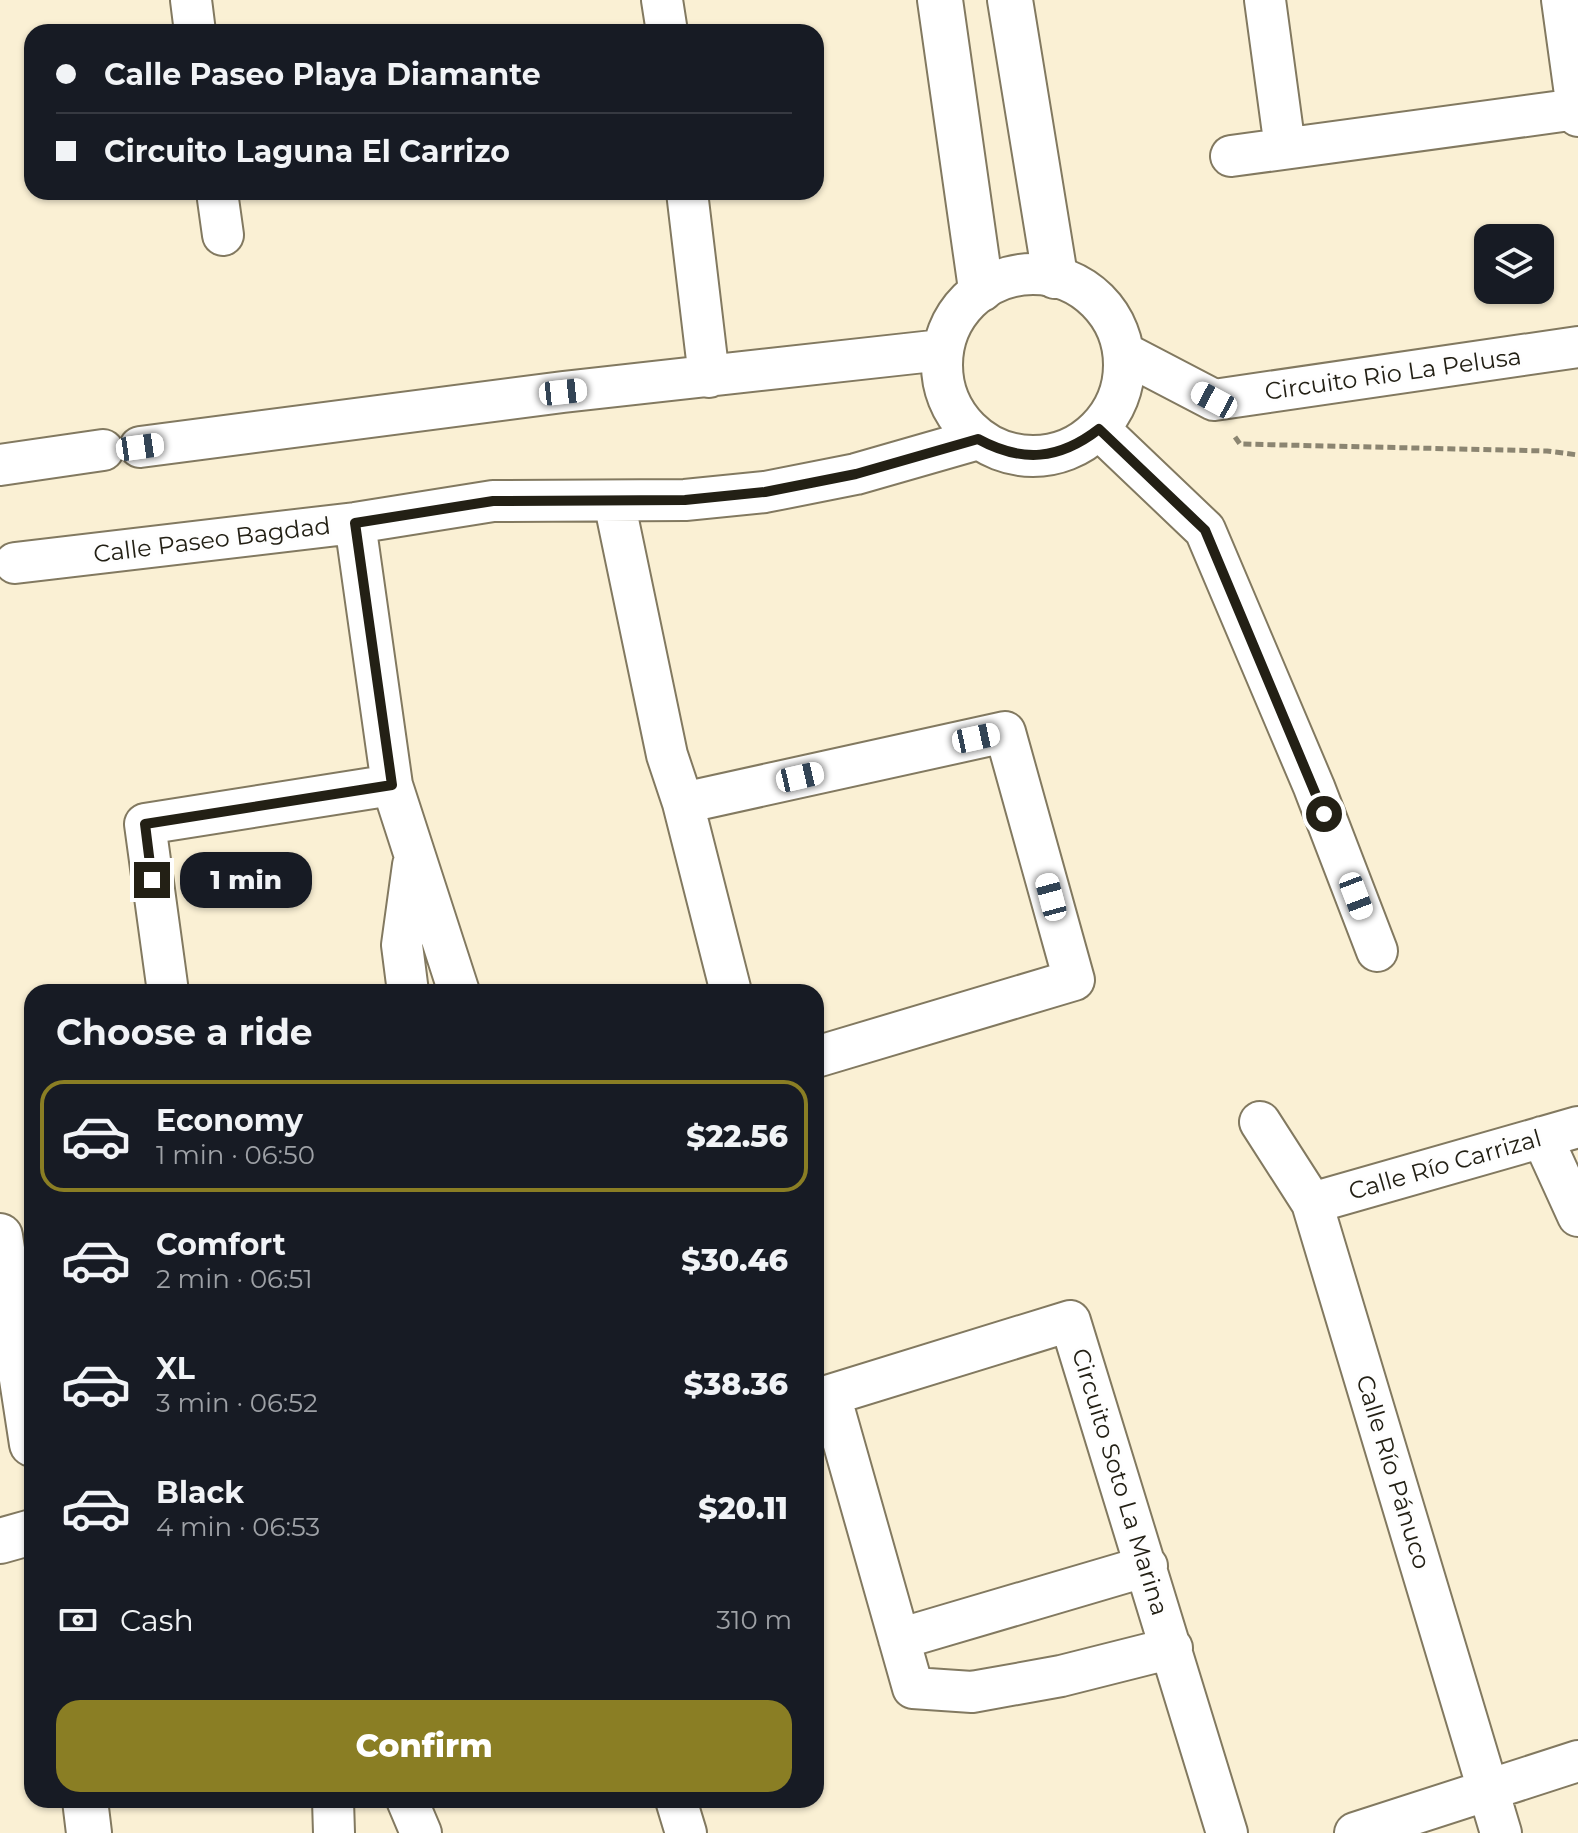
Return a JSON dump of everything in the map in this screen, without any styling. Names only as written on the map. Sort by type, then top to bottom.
[{"type":"street","points":[[191,0],[194,24]]},
{"type":"street","points":[[662,0],[666,24]]},
{"type":"street","points":[[940,0],[981,289]]},
{"type":"street","points":[[1010,0],[1055,276]]},
{"type":"street","points":[[1265,0],[1285,148]]},
{"type":"street","points":[[1231,156],[1577,112],[1562,0]]},
{"type":"street","points":[[218,200],[223,235]]},
{"type":"street","points":[[688,200],[709,377]]},
{"type":"street","points":[[1029,274],[1055,276],[1081,286],[1102,304],[1117,327],[1124,360],[1124,381],[1107,418],[1078,446],[1040,456],[1001,452],[969,430],[947,400],[942,363],[949,326],[963,306],[981,289],[1003,278],[1029,274]]},
{"type":"street","name":"Circuito Rio La Pelusa","points":[[1214,400],[1578,347]]},
{"type":"street","points":[[1124,360],[1214,400]]},
{"type":"street","points":[[0,465],[563,392],[709,377],[942,363]]},
{"type":"street","points":[[1107,418],[1205,530],[1314,787],[1377,951]]},
{"type":"street","name":"Calle Paseo Bagdad","points":[[15,563],[355,523],[493,501],[685,500],[765,492],[856,474],[969,430]]},
{"type":"street","points":[[614,501],[667,755],[683,803],[729,984]]},
{"type":"street","points":[[355,523],[392,785],[456,984]]},
{"type":"street","points":[[683,803],[1005,732],[1074,980],[824,1055]]},
{"type":"street","points":[[167,984],[145,824],[392,785]]},
{"type":"street","points":[[407,984],[402,945],[415,854]]},
{"type":"street","name":"Calle Río Pánuco","points":[[1260,1122],[1312,1203],[1501,1833]]},
{"type":"street","points":[[1560,1132],[1578,1216]]},
{"type":"street","name":"Calle Río Carrizal","points":[[1312,1203],[1560,1132]]},
{"type":"street","points":[[0,1236],[11,1384],[24,1421]]},
{"type":"street","name":"Circuito Soto La Marina","points":[[1172,1648],[1061,1676],[972,1692],[913,1688],[830,1395],[1070,1321],[1147,1566],[1172,1648],[1227,1833]]},
{"type":"street","points":[[0,1541],[24,1534]]},
{"type":"street","points":[[899,1639],[1147,1566]]},
{"type":"street","points":[[1355,1833],[1578,1761]]},
{"type":"street","points":[[86,1808],[89,1833]]},
{"type":"street","points":[[333,1808],[334,1833]]},
{"type":"street","points":[[410,1808],[421,1833]]},
{"type":"street","points":[[678,1808],[686,1833]]},
{"type":"path","points":[[1214,400],[1240,444],[1547,451],[1578,455]]},
{"type":"route","points":[[152,880],[145,824],[392,785],[355,523],[493,501],[685,500],[765,492],[856,474],[978,439],[1001,452],[1027,457],[1053,455],[1078,446],[1099,429],[1205,530],[1324,814]]}]
